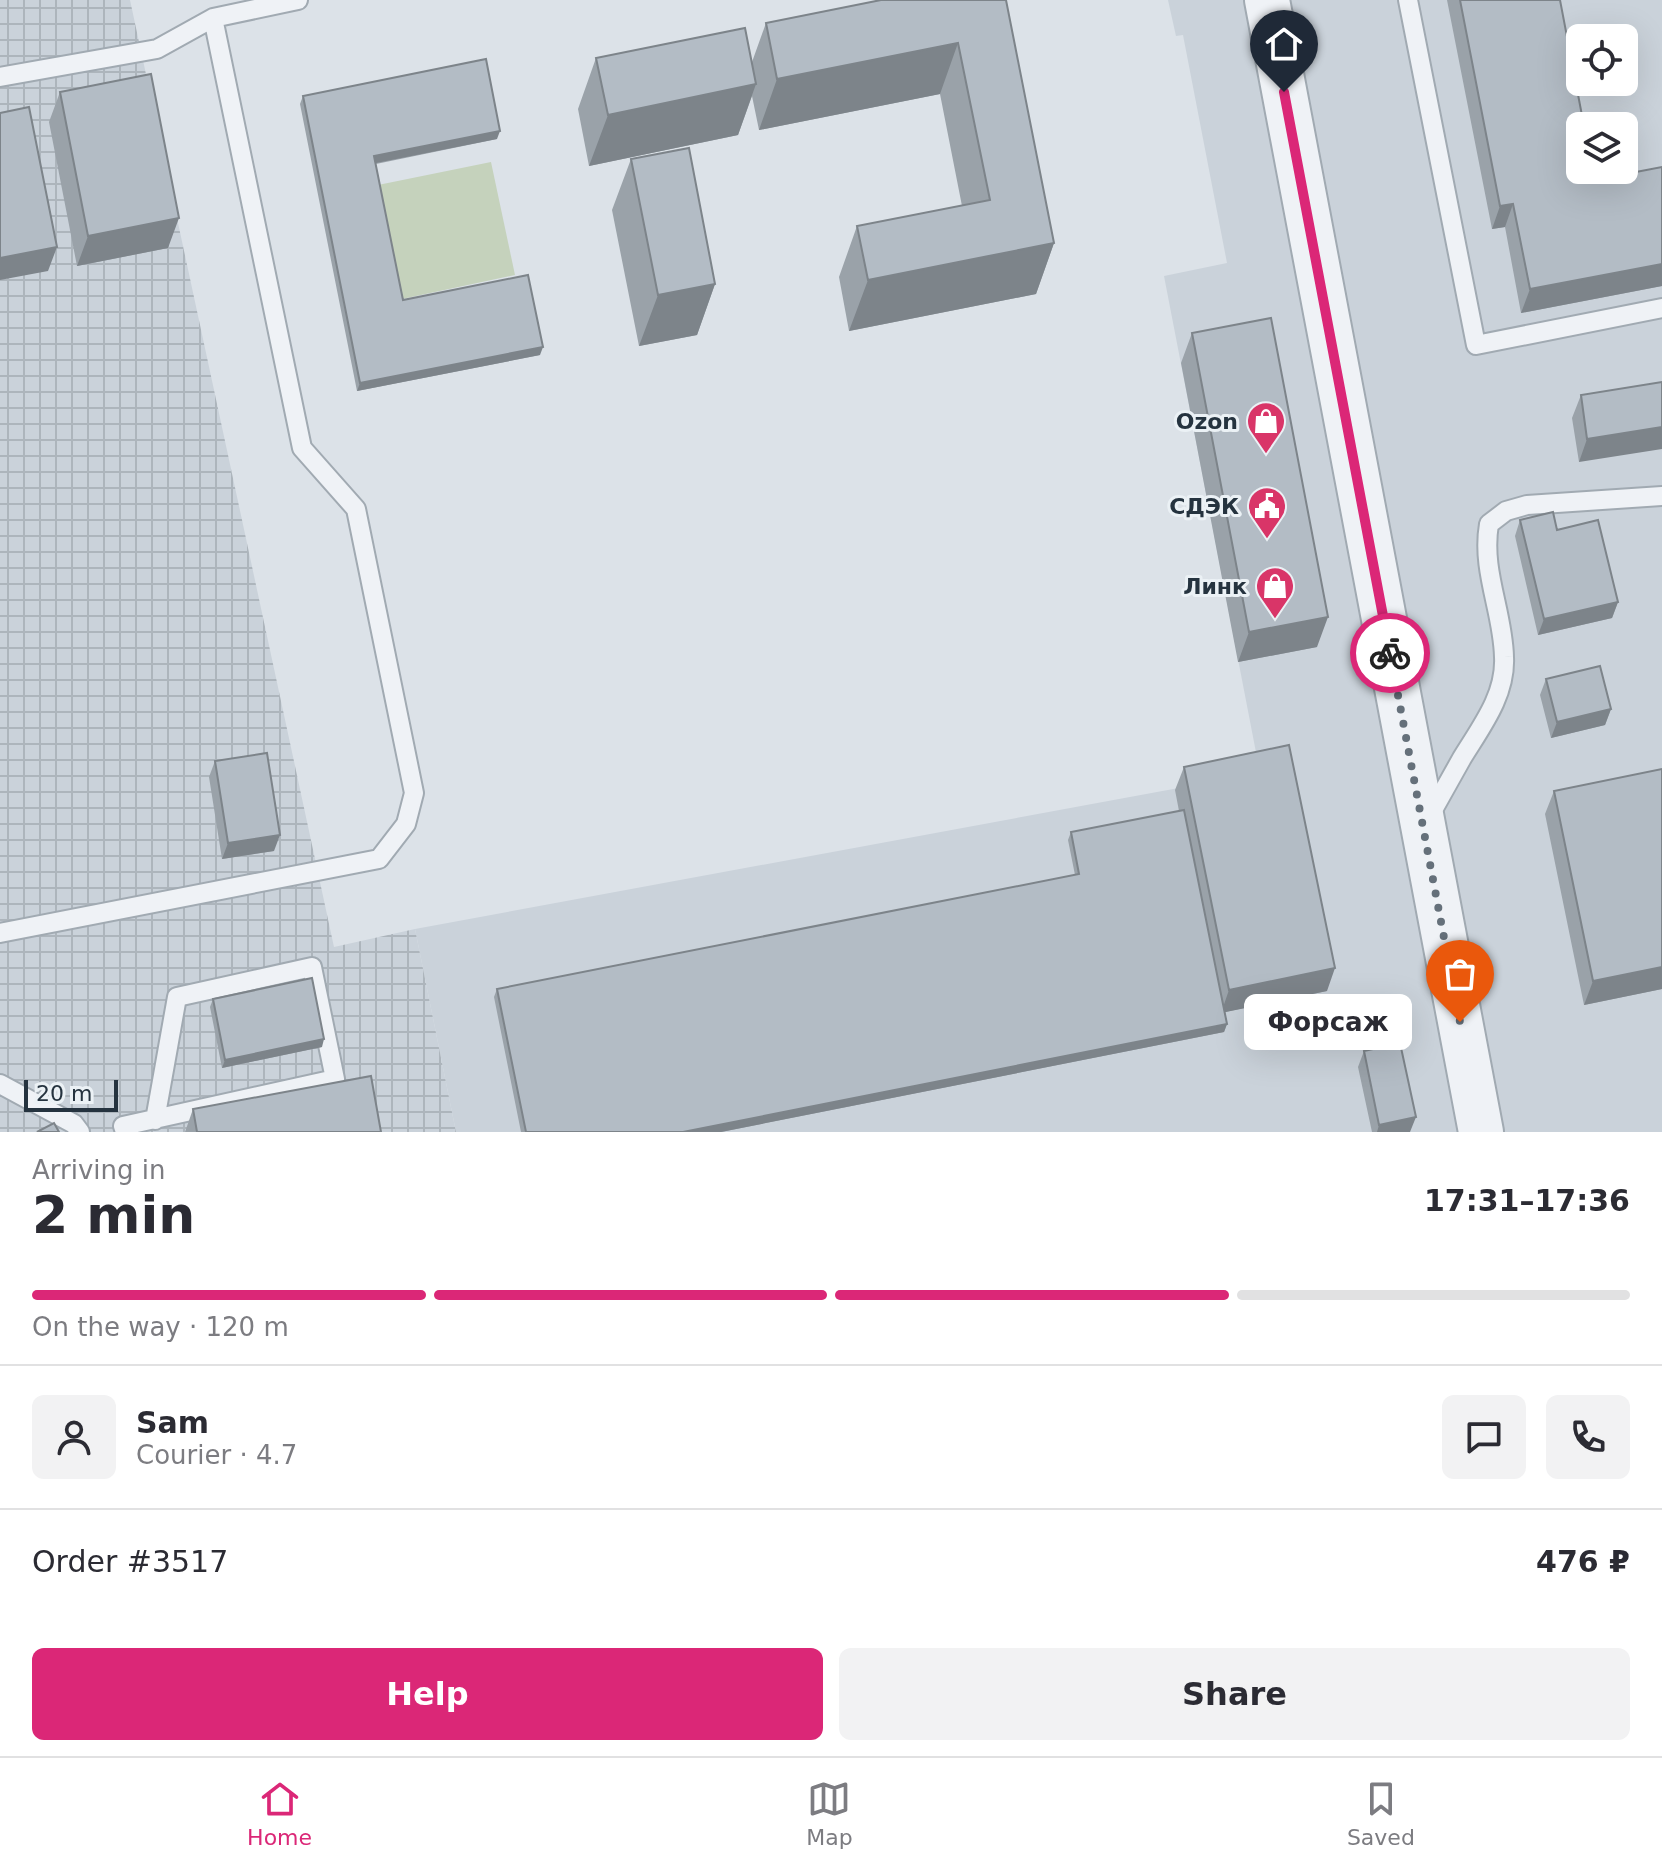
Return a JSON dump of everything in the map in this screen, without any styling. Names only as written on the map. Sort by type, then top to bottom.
[{"type":"street","points":[[1267,0],[1481,1132]]},
{"type":"lane","points":[[0,77],[157,49],[213,18],[298,0]]},
{"type":"lane","points":[[1408,0],[1476,345],[1662,308]]},
{"type":"lane","points":[[0,933],[379,859],[406,824],[414,793],[356,509],[302,448],[213,18]]},
{"type":"lane","points":[[1423,827],[1495,703],[1503,677],[1504,657],[1488,572],[1486,544],[1489,524],[1506,511],[1527,505],[1662,496]]},
{"type":"lane","points":[[125,1132],[123,1126],[155,1120],[335,1079],[312,967],[177,997],[155,1120]]},
{"type":"lane","points":[[0,1084],[74,1124],[80,1132]]},
{"type":"shaded area","points":[[0,0],[130,0],[334,947],[415,929],[456,1132],[0,1132]]},
{"type":"shaded area","points":[[1168,0],[1246,0],[1458,1132],[456,1132],[415,929],[1260,773],[1164,276],[1227,263],[1183,35],[1176,36]]},
{"type":"shaded area","points":[[1288,0],[1662,0],[1662,1132],[1504,1132]]},
{"type":"green space","points":[[491,162],[515,275],[402,299],[378,185]]},
{"type":"building","points":[[881,0],[1006,0],[1054,243],[868,280],[857,226],[990,200],[958,43],[777,79],[766,23]]},
{"type":"building","points":[[1460,0],[1560,0],[1566,32],[1566,96],[1578,96],[1581,112],[1566,112],[1566,184],[1638,184],[1638,172],[1662,167],[1662,264],[1530,289],[1513,204],[1500,206]]},
{"type":"building","points":[[745,28],[756,84],[608,115],[596,58]]},
{"type":"building","points":[[486,59],[500,131],[374,156],[403,300],[528,275],[543,347],[360,383],[303,96]]},
{"type":"building","points":[[151,74],[179,218],[88,236],[60,92]]},
{"type":"building","points":[[29,107],[57,247],[0,258],[0,113]]},
{"type":"building","points":[[689,148],[715,284],[658,295],[631,159]]},
{"type":"building","points":[[1271,318],[1328,617],[1249,632],[1192,333]]},
{"type":"building","points":[[1662,382],[1662,427],[1587,439],[1581,395]]},
{"type":"building","points":[[1553,512],[1557,530],[1598,520],[1618,602],[1544,619],[1520,520]]},
{"type":"building","points":[[1600,666],[1611,709],[1557,722],[1546,679]]},
{"type":"building","points":[[1289,745],[1335,968],[1229,990],[1184,767]]},
{"type":"building","points":[[267,753],[280,835],[228,843],[215,761]]},
{"type":"building","points":[[1662,769],[1662,967],[1593,981],[1554,791]]},
{"type":"building","points":[[1184,810],[1227,1024],[683,1132],[526,1132],[497,989],[1079,874],[1071,832]]},
{"type":"building","points":[[312,978],[324,1039],[225,1060],[213,999]]},
{"type":"building","points":[[1400,1043],[1416,1117],[1379,1125],[1364,1051]]},
{"type":"building","points":[[371,1076],[381,1132],[197,1132],[193,1109]]},
{"type":"building","points":[[54,1123],[59,1132],[37,1132]]},
{"type":"way so far","points":[[1390,653],[1460,1022]]},
{"type":"place","name":"Ozon","points":[[1266,455]]},
{"type":"place","name":"СДЭК","points":[[1267,540]]},
{"type":"place","name":"Линк","points":[[1275,620]]},
{"type":"place","name":"Форсаж","points":[[1460,1022]]},
{"type":"route","points":[[1284,92],[1390,653]]}]
